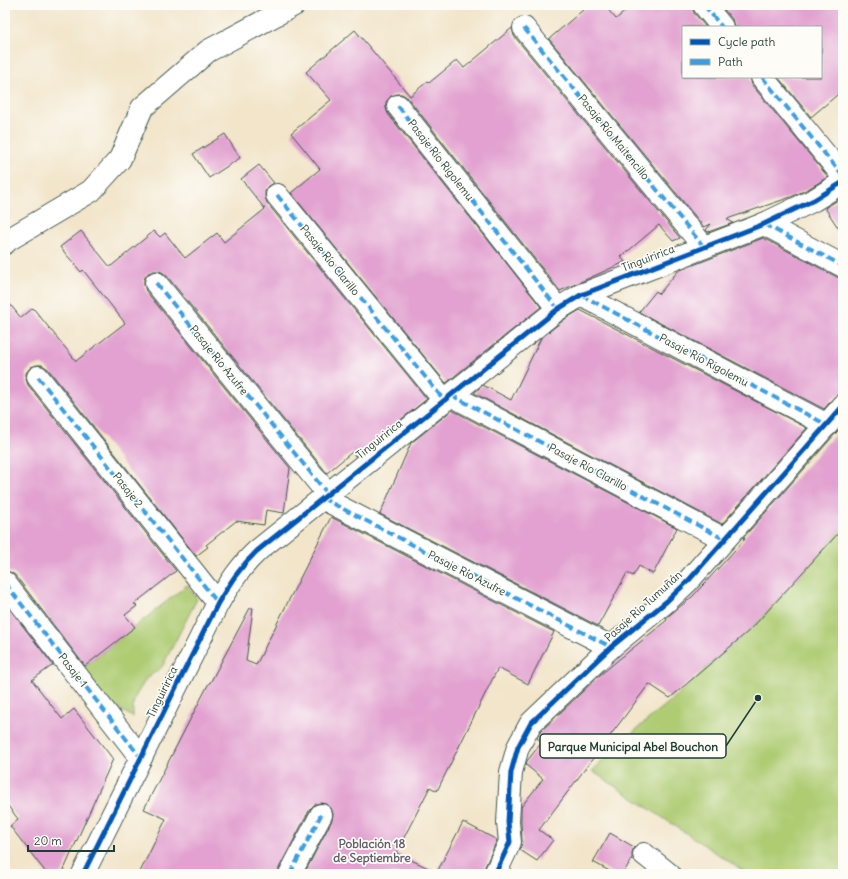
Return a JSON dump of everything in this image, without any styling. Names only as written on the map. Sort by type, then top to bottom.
[{"type":"street","points":[[5,243],[91,191],[120,159],[142,108],[208,51],[294,5]]},
{"type":"street","points":[[704,5],[721,26]]},
{"type":"street","name":"Pasaje Río Maitencillo","points":[[524,28],[704,247]]},
{"type":"street","points":[[763,78],[843,176]]},
{"type":"street","name":"Pasaje Río Rigolemu","points":[[398,106],[558,309]]},
{"type":"street","name":"Tinguiririca","points":[[83,874],[218,603],[243,564],[257,551],[558,309],[581,295],[764,224],[814,200],[843,182]]},
{"type":"street","name":"Pasaje Río Clarillo","points":[[277,195],[448,398],[724,539]]},
{"type":"street","points":[[764,224],[843,266]]},
{"type":"street","name":"Pasaje Río Azufre","points":[[156,283],[325,496],[611,647]]},
{"type":"street","name":"Pasaje Río Rigolemu","points":[[581,295],[827,425]]},
{"type":"street","name":"Pasaje 2","points":[[38,377],[218,603]]},
{"type":"street","name":"Pasaje Río Tumuñán","points":[[495,874],[510,842],[508,822],[511,772],[518,747],[531,723],[611,647],[689,580],[843,406]]},
{"type":"street","name":"Pasaje 1","points":[[5,583],[141,758]]},
{"type":"street","points":[[290,874],[321,815]]},
{"type":"street","points":[[644,854],[670,874]]},
{"type":"green space","points":[[843,528],[843,874],[748,874],[592,771],[638,728],[686,688],[707,667],[757,623]]},
{"type":"green space","points":[[187,585],[197,599],[162,667],[146,679],[135,697],[133,717],[110,702],[82,669]]},
{"type":"building","points":[[593,5],[604,5],[616,19],[633,5],[692,5],[694,13],[705,26],[682,26],[682,78],[750,78],[752,85],[828,177],[791,197],[727,219],[733,223],[708,232],[706,230],[711,224],[704,227],[549,39],[584,9]]},
{"type":"building","points":[[720,5],[843,5],[843,90],[811,117],[779,78],[822,78],[822,26],[734,26],[732,19]]},
{"type":"building","points":[[512,28],[514,36],[680,238],[673,241],[659,225],[621,257],[625,262],[560,291],[408,98],[402,94],[391,96],[386,102],[388,114],[541,307],[446,383],[291,193],[320,169],[291,133],[331,100],[306,72],[355,30],[410,96],[428,81],[429,83],[457,60],[464,68]]},
{"type":"building","points":[[225,134],[240,158],[209,178],[193,154]]},
{"type":"building","points":[[259,165],[274,183],[265,191],[267,203],[427,399],[355,456],[352,452],[327,473],[166,275],[160,271],[148,273],[144,279],[146,291],[290,468],[284,513],[266,510],[264,525],[236,521],[206,545],[208,547],[196,556],[48,369],[42,365],[31,367],[26,373],[28,385],[176,571],[134,604],[137,606],[125,615],[135,627],[85,666],[15,575],[5,571],[5,298],[21,318],[33,308],[76,361],[125,323],[83,270],[81,272],[60,247],[81,231],[110,267],[154,231],[160,237],[165,233],[185,258],[217,233],[224,242],[265,209],[241,179]]},
{"type":"building","points":[[843,197],[843,235],[825,208]]},
{"type":"building","points":[[763,238],[837,277],[843,278],[843,394],[839,394],[834,397],[824,409],[639,312],[656,291],[659,294],[678,271]]},
{"type":"building","points":[[580,310],[807,428],[722,524],[474,393],[483,385],[511,400],[541,338],[565,319]]},
{"type":"building","points":[[452,410],[677,528],[653,574],[639,566],[633,576],[627,573],[598,626],[380,514],[411,443]]},
{"type":"building","points":[[843,425],[843,528],[751,629],[670,698],[649,684],[539,830],[553,840],[537,861],[520,850],[522,841],[521,807],[543,779],[526,765],[527,761],[542,742],[537,738],[541,731],[600,675],[667,620],[666,618],[693,596],[745,539],[743,538]]},
{"type":"building","points":[[331,517],[554,632],[528,684],[498,668],[437,791],[430,787],[396,853],[437,872],[463,822],[497,840],[483,874],[304,874],[332,820],[333,814],[331,808],[326,804],[321,803],[315,804],[310,809],[279,868],[278,874],[139,874],[166,819],[144,809],[209,683],[250,608],[253,608],[246,661],[256,665]]},
{"type":"building","points":[[5,603],[53,665],[32,680],[62,719],[74,709],[113,759],[62,874],[47,874],[10,826],[18,819],[5,802]]},
{"type":"building","points":[[610,833],[634,847],[632,858],[623,874],[615,874],[593,862]]},
{"type":"marked path","points":[[704,5],[721,26]]},
{"type":"marked path","points":[[524,28],[704,247]]},
{"type":"marked path","points":[[763,78],[843,176]]},
{"type":"marked path","points":[[398,106],[558,309]]},
{"type":"marked path","points":[[277,195],[444,400]]},
{"type":"marked path","points":[[764,224],[843,266]]},
{"type":"marked path","points":[[156,283],[327,493]]},
{"type":"marked path","points":[[581,295],[827,425]]},
{"type":"marked path","points":[[38,377],[218,603]]},
{"type":"marked path","points":[[451,395],[724,539]]},
{"type":"marked path","points":[[322,498],[611,647]]},
{"type":"marked path","points":[[5,583],[141,758]]},
{"type":"marked path","points":[[290,874],[321,815]]},
{"type":"cycle path","points":[[83,874],[218,603],[245,563],[257,551],[558,309],[581,295],[764,224],[814,200],[843,182]]},
{"type":"cycle path","points":[[495,874],[510,842],[508,822],[511,772],[518,747],[531,723],[611,647],[667,601],[689,580],[843,406]]},
{"type":"place","name":"Parque Municipal Abel Bouchon","points":[[758,698]]},
{"type":"district","name":"Población 18 de Septiembre","points":[[372,851]]}]
